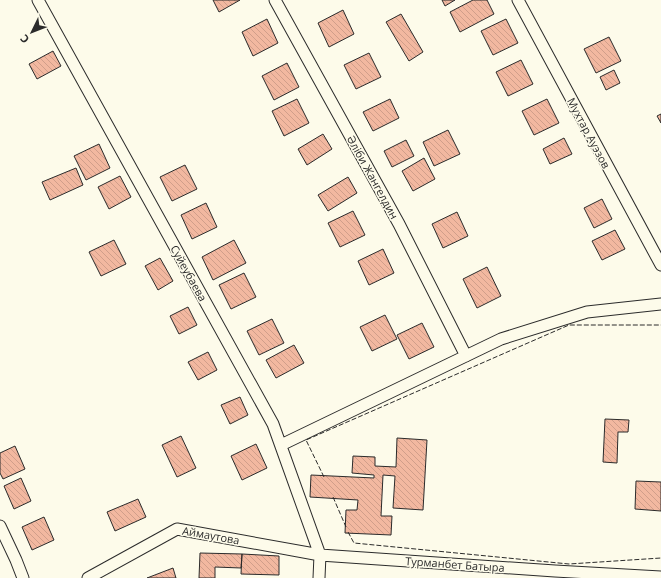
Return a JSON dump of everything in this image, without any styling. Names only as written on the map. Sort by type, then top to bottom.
[{"type":"street","name":"Суйеубаева","points":[[38,0],[273,424],[320,555],[320,578]]},
{"type":"street","name":"Әліби Жангелдин","points":[[275,0],[399,224],[466,356]]},
{"type":"street","name":"Мухтар Ауэзов","points":[[518,0],[661,265]]},
{"type":"street","points":[[281,445],[501,339],[587,312],[661,304]]},
{"type":"street","points":[[0,526],[23,578]]},
{"type":"street","name":"Аймаутова","points":[[88,578],[177,529],[320,555]]},
{"type":"street","name":"Турманбет Батыра","points":[[320,555],[555,575],[661,576]]},
{"type":"building","points":[[213,0],[240,0],[219,12]]},
{"type":"building","points":[[442,0],[455,0],[445,6]]},
{"type":"building","points":[[473,0],[487,0],[494,14],[460,32],[450,12]]},
{"type":"building","points":[[343,10],[354,34],[329,47],[318,23]]},
{"type":"building","points":[[401,14],[423,52],[409,61],[386,22]]},
{"type":"building","points":[[267,19],[278,43],[253,56],[242,32]]},
{"type":"building","points":[[506,19],[518,43],[493,55],[481,31]]},
{"type":"building","points":[[609,37],[621,61],[596,73],[584,49]]},
{"type":"building","points":[[53,51],[61,66],[37,79],[29,64]]},
{"type":"building","points":[[369,53],[381,77],[356,89],[344,65]]},
{"type":"building","points":[[521,60],[533,84],[508,96],[496,72]]},
{"type":"building","points":[[287,63],[299,87],[274,100],[262,76]]},
{"type":"building","points":[[614,70],[620,83],[606,90],[600,77]]},
{"type":"building","points":[[297,99],[309,123],[284,136],[272,111]]},
{"type":"building","points":[[390,99],[399,118],[373,131],[363,112]]},
{"type":"building","points":[[547,99],[559,123],[534,135],[522,111]]},
{"type":"building","points":[[661,114],[661,123],[657,116]]},
{"type":"building","points":[[448,130],[460,154],[434,166],[423,142]]},
{"type":"building","points":[[323,134],[332,149],[307,165],[298,149]]},
{"type":"building","points":[[564,138],[572,154],[550,164],[543,149]]},
{"type":"building","points":[[406,140],[414,156],[392,167],[384,151]]},
{"type":"building","points":[[99,144],[110,168],[86,180],[74,156]]},
{"type":"building","points":[[424,158],[435,179],[413,191],[402,171]]},
{"type":"building","points":[[185,165],[197,189],[172,201],[160,177]]},
{"type":"building","points":[[76,168],[83,185],[50,200],[42,182]]},
{"type":"building","points":[[120,176],[131,197],[109,209],[98,187]]},
{"type":"building","points":[[348,177],[357,193],[328,211],[318,195]]},
{"type":"building","points":[[602,199],[612,219],[594,228],[584,208]]},
{"type":"building","points":[[206,203],[217,227],[192,239],[181,215]]},
{"type":"building","points":[[353,211],[365,235],[340,247],[328,223]]},
{"type":"building","points":[[457,212],[468,236],[443,248],[432,224]]},
{"type":"building","points":[[615,230],[625,249],[602,260],[592,241]]},
{"type":"building","points":[[114,240],[126,264],[101,276],[89,252]]},
{"type":"building","points":[[234,240],[246,263],[213,280],[202,257]]},
{"type":"building","points":[[383,249],[394,273],[369,285],[358,261]]},
{"type":"building","points":[[160,258],[173,281],[158,290],[145,266]]},
{"type":"building","points":[[487,267],[501,296],[477,308],[463,279]]},
{"type":"building","points":[[244,273],[256,297],[231,309],[219,285]]},
{"type":"building","points":[[188,307],[197,325],[179,334],[170,316]]},
{"type":"building","points":[[385,315],[397,339],[372,351],[360,327]]},
{"type":"building","points":[[272,319],[284,343],[259,355],[247,331]]},
{"type":"building","points":[[422,323],[434,347],[409,359],[397,335]]},
{"type":"building","points":[[294,345],[304,363],[276,378],[266,360]]},
{"type":"building","points":[[208,352],[217,370],[198,380],[188,362]]},
{"type":"building","points":[[240,397],[248,415],[230,424],[221,405]]},
{"type":"building","points":[[605,419],[629,420],[628,432],[618,432],[617,463],[603,462]]},
{"type":"building","points":[[181,436],[196,468],[177,477],[162,445]]},
{"type":"building","points":[[397,438],[427,440],[423,510],[393,508],[395,476],[383,475],[381,516],[392,516],[391,535],[345,533],[346,510],[357,510],[358,500],[310,497],[311,475],[374,478],[374,475],[352,473],[353,456],[375,457],[375,466],[396,467]]},
{"type":"building","points":[[256,444],[267,468],[242,480],[231,456]]},
{"type":"building","points":[[15,446],[25,469],[3,479],[0,473],[0,453]]},
{"type":"building","points":[[21,478],[31,501],[14,509],[4,486]]},
{"type":"building","points":[[636,481],[661,482],[661,511],[635,509]]},
{"type":"building","points":[[138,499],[146,517],[115,531],[107,512]]},
{"type":"building","points":[[44,517],[54,540],[32,550],[22,527]]},
{"type":"building","points":[[200,553],[242,554],[241,568],[215,567],[215,578],[199,578]]},
{"type":"building","points":[[242,554],[279,556],[279,575],[241,574]]},
{"type":"building","points":[[173,568],[176,578],[147,578]]},
{"type":"fence","points":[[324,477],[306,440],[569,325],[661,325]]},
{"type":"fence","points":[[333,497],[346,527]]},
{"type":"fence","points":[[348,532],[354,543],[569,564],[661,558]]}]
